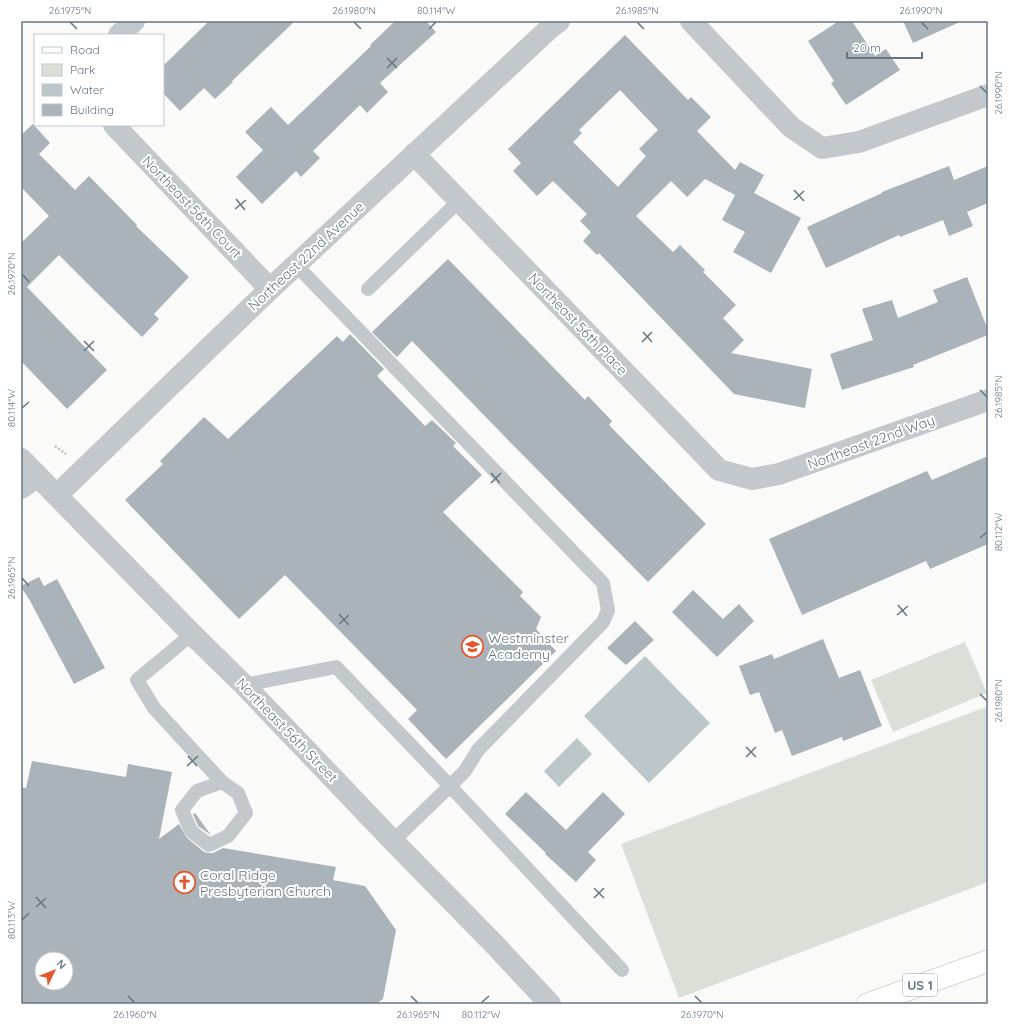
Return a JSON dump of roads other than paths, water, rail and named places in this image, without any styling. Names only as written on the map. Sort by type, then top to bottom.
[{"type":"main road","name":"US 1","points":[[868,1004],[988,961]]},
{"type":"street","points":[[120,34],[134,21]]},
{"type":"street","name":"Northeast 22nd Avenue","points":[[57,495],[296,264],[558,21]]},
{"type":"street","points":[[691,21],[791,128],[822,148],[859,142],[988,95]]},
{"type":"street","name":"Northeast 56th Court","points":[[115,126],[270,289]]},
{"type":"street","name":"Northeast 56th Place","points":[[414,154],[719,470],[752,479]]},
{"type":"street","name":"Northeast 22nd Way","points":[[752,479],[779,474],[988,400]]},
{"type":"street","name":"Northeast 56th Street","points":[[21,459],[30,482],[57,495],[192,634],[244,685],[550,1004]]},
{"type":"lane","points":[[368,289],[459,201]]},
{"type":"lane","points":[[296,264],[604,583],[608,610],[603,622],[478,750],[465,771],[393,841]]},
{"type":"lane","points":[[192,634],[137,680],[154,708],[222,782],[238,793],[246,814],[228,836],[209,845],[191,831],[182,810],[197,791],[222,782]]},
{"type":"lane","points":[[244,685],[336,667],[450,786],[622,970]]},
{"type":"water","points":[[645,656],[710,723],[649,783],[584,716]]},
{"type":"water","points":[[577,738],[592,754],[559,787],[544,771]]},
{"type":"place","name":"Westminster Academy","points":[[472,646]]},
{"type":"place","name":"Coral Ridge Presbyterian Church","points":[[185,883]]}]
